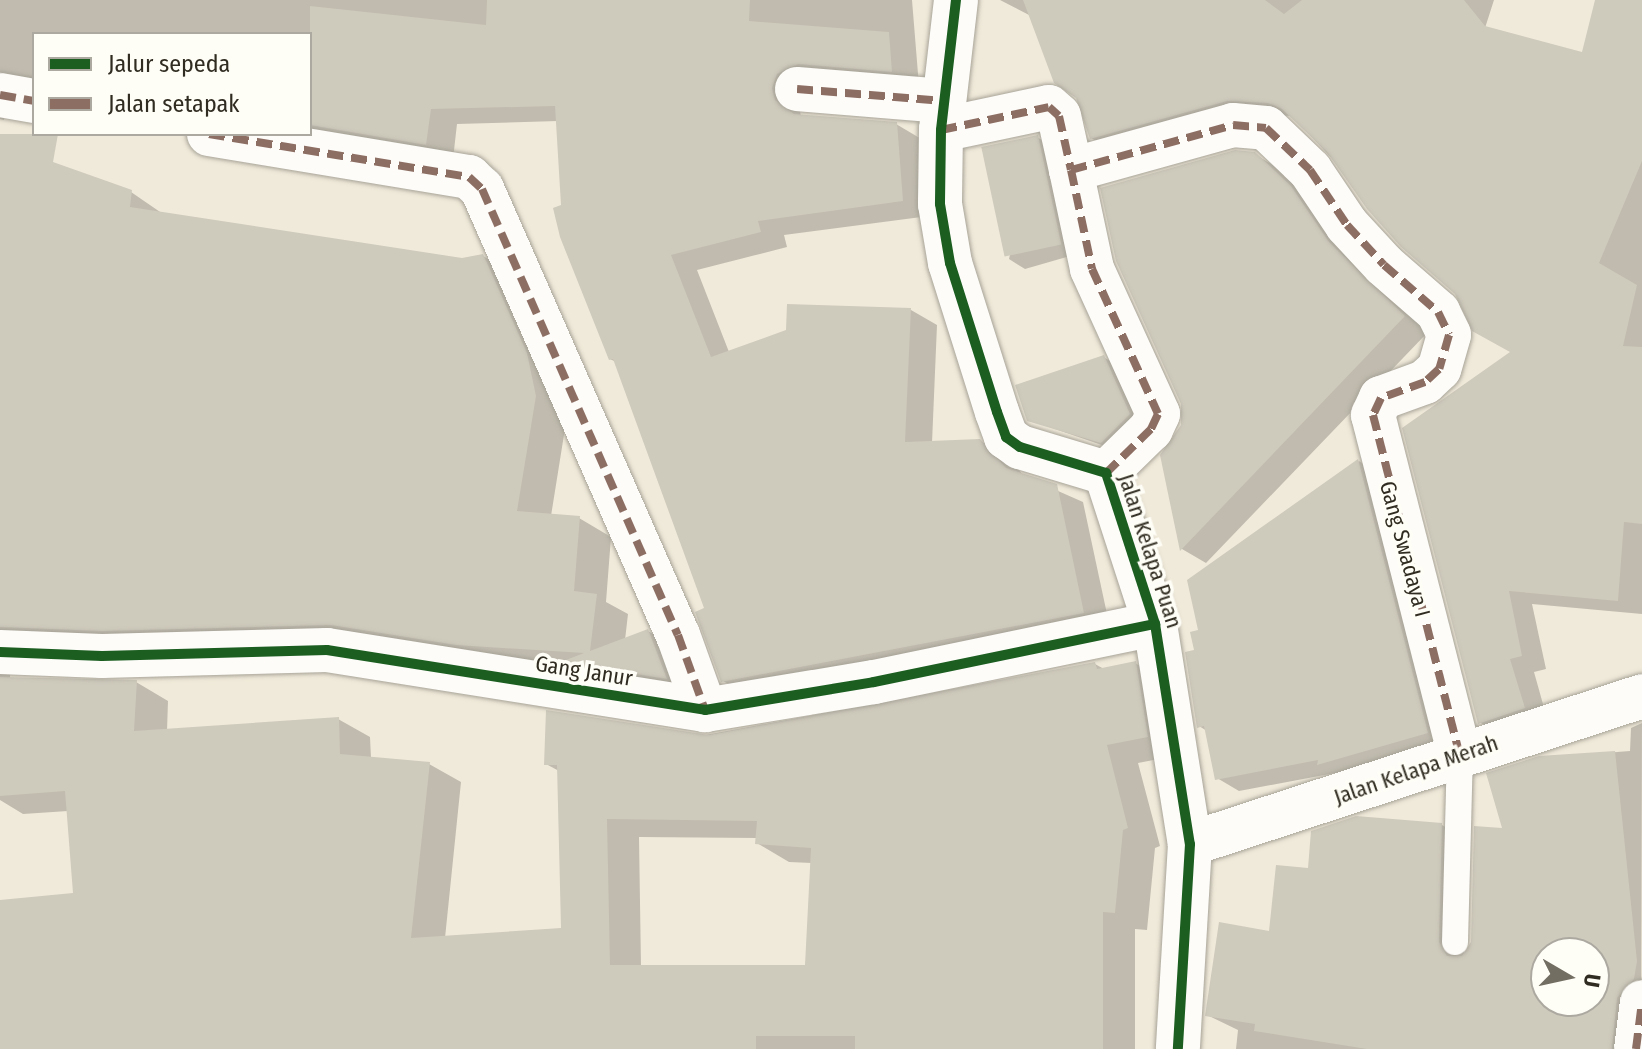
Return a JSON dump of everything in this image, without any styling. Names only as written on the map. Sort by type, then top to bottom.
[{"type":"street","name":"Jalan Kelapa Puan","points":[[956,0],[943,115],[940,204],[950,263],[1006,437],[1035,456],[1088,464],[1106,473],[1155,624],[1190,844],[1178,1049]]},
{"type":"street","points":[[797,89],[943,115],[1049,107],[1059,116],[1092,269],[1158,414],[1151,429],[1106,473]]},
{"type":"street","points":[[0,95],[32,101]]},
{"type":"street","name":"Gang Swadaya I","points":[[1071,170],[1233,125],[1266,128],[1310,170],[1375,255],[1438,312],[1449,335],[1447,353],[1432,375],[1381,398],[1373,415],[1460,756]]},
{"type":"street","points":[[221,136],[469,177],[482,189],[678,635],[705,710]]},
{"type":"street","name":"Gang Janur","points":[[0,652],[102,656],[327,650],[705,710],[874,682],[1155,624]]},
{"type":"street","name":"Jalan Kelapa Merah","points":[[1190,844],[1642,696]]},
{"type":"street","points":[[1636,1049],[1642,1002]]},
{"type":"lane","points":[[1455,942],[1460,756]]},
{"type":"building","points":[[487,0],[750,0],[749,21],[889,32],[892,72],[798,64],[777,74],[772,88],[775,100],[794,114],[897,122],[903,201],[758,221],[761,232],[671,255],[711,357],[786,330],[787,304],[911,308],[905,442],[980,439],[1006,468],[1057,484],[1084,613],[721,682],[695,612],[704,608],[613,359],[609,360],[560,237],[553,208],[561,205],[555,106],[431,109],[426,145],[312,125],[310,6],[486,25]]},
{"type":"building","points":[[1023,0],[1265,0],[1284,14],[1302,0],[1464,0],[1485,26],[1582,52],[1595,0],[1642,0],[1642,161],[1599,263],[1637,285],[1623,346],[1642,347],[1642,524],[1624,522],[1618,601],[1509,591],[1522,656],[1510,659],[1525,708],[1478,724],[1402,428],[1510,352],[1472,331],[1455,294],[1401,247],[1367,209],[1327,152],[1282,109],[1268,103],[1227,101],[1090,139],[1076,98],[1054,83]]},
{"type":"building","points":[[0,134],[32,134],[58,136],[53,162],[132,190],[130,207],[462,258],[483,254],[527,353],[536,396],[517,511],[580,516],[574,591],[597,594],[590,651],[648,629],[667,679],[561,662],[584,653],[456,645],[331,625],[102,631],[0,627]]},
{"type":"building","points":[[1038,135],[1061,245],[1005,257],[981,147]]},
{"type":"building","points":[[1235,150],[1255,152],[1291,186],[1329,242],[1405,316],[1180,551],[1160,455],[1181,425],[1181,404],[1116,261],[1100,188]]},
{"type":"building","points":[[1104,355],[1130,414],[1101,443],[1027,421],[1015,385]]},
{"type":"building","points":[[1358,459],[1428,733],[1317,765],[1318,760],[1215,780],[1204,726],[1197,728],[1185,652],[1194,650],[1190,632],[1198,630],[1187,580]]},
{"type":"building","points":[[1136,661],[1148,737],[1107,745],[1128,828],[1123,830],[1115,913],[1103,912],[1103,1049],[855,1049],[855,1036],[756,1036],[756,1049],[0,1049],[0,900],[73,893],[65,791],[0,796],[0,677],[137,680],[134,731],[339,717],[340,754],[430,762],[411,938],[561,928],[557,765],[544,765],[546,710],[709,735],[1095,662],[1097,669]],"holes":[[[607,819],[757,821],[755,844],[811,848],[805,965],[610,965]]]},
{"type":"building","points":[[1615,751],[1637,961],[1634,979],[1617,998],[1612,1049],[1367,1049],[1254,1031],[1255,1024],[1205,1016],[1219,922],[1269,931],[1276,865],[1308,868],[1311,831],[1356,816],[1442,823],[1439,942],[1447,956],[1462,956],[1471,942],[1474,826],[1502,828],[1486,773],[1539,756]]},
{"type":"marked path","points":[[797,89],[944,101]]},
{"type":"marked path","points":[[0,95],[32,101]]},
{"type":"marked path","points":[[941,130],[1049,107],[1059,116],[1071,170],[1233,125],[1266,128],[1310,170],[1347,225],[1384,265],[1438,312],[1449,335],[1439,369],[1425,382],[1381,398],[1373,415],[1460,756]]},
{"type":"marked path","points":[[221,136],[469,177],[482,189],[678,635],[705,710]]},
{"type":"marked path","points":[[1071,170],[1092,269],[1158,414],[1151,429],[1106,473]]},
{"type":"marked path","points":[[1636,1049],[1642,1002]]},
{"type":"cycle path","points":[[956,0],[941,130],[940,204],[950,263],[997,412],[1006,437],[1020,447],[1106,473],[1155,624],[1190,844],[1178,1049]]},
{"type":"cycle path","points":[[0,652],[102,656],[327,650],[705,710],[874,682],[1155,624]]}]
